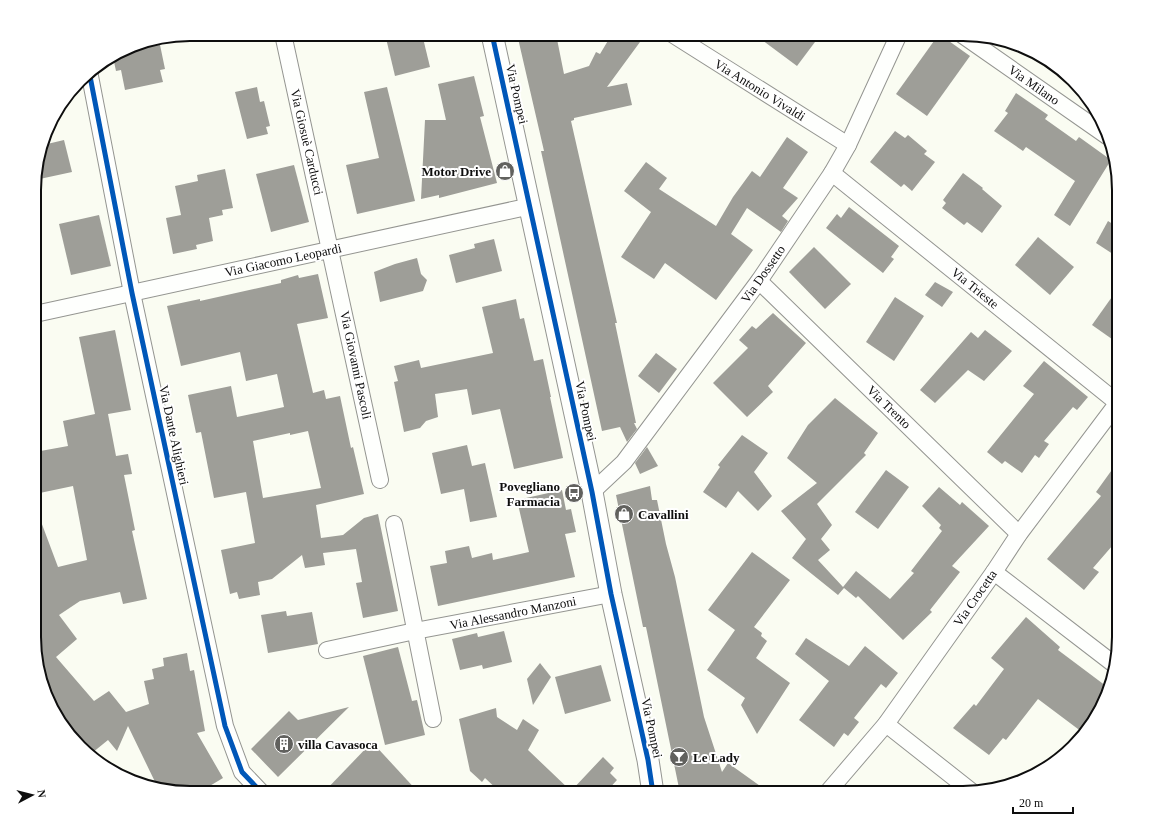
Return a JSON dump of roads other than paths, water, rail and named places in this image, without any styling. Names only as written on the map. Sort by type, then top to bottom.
[{"type":"street","name":"Via Giosuè Carducci","points":[[285,41],[331,250]]},
{"type":"street","name":"Via Pompei","points":[[494,41],[531,206],[592,492],[611,594],[648,760],[652,786]]},
{"type":"street","name":"Via Antonio Vivaldi","points":[[683,41],[848,145]]},
{"type":"street","name":"Via Dossetto","points":[[592,492],[624,462],[759,280],[832,173],[848,145],[896,41]]},
{"type":"street","name":"Via Milano","points":[[971,41],[1100,131]]},
{"type":"street","name":"Via Dante Alighieri","points":[[91,79],[132,293],[225,726],[242,772],[255,786]]},
{"type":"street","name":"Via Trieste","points":[[832,173],[1112,398]]},
{"type":"street","name":"Via Giacomo Leopardi","points":[[41,313],[531,206]]},
{"type":"street","name":"Via Giovanni Pascoli","points":[[331,250],[380,480]]},
{"type":"street","name":"Via Trento","points":[[759,280],[1019,534]]},
{"type":"street","name":"Via Crocetta","points":[[833,786],[886,724],[994,572],[1019,534],[1112,411]]},
{"type":"street","points":[[394,524],[433,719]]},
{"type":"street","points":[[994,572],[1110,661]]},
{"type":"street","name":"Via Alessandro Manzoni","points":[[327,650],[611,594]]},
{"type":"street","points":[[886,724],[965,786]]},
{"type":"place","name":"Motor Drive","points":[[505,171]]},
{"type":"place","name":"Povegliano Farmacia","points":[[574,493]]},
{"type":"place","name":"Cavallini","points":[[624,514]]},
{"type":"place","name":"villa Cavasoca","points":[[284,744]]},
{"type":"place","name":"Le Lady","points":[[679,757]]}]
